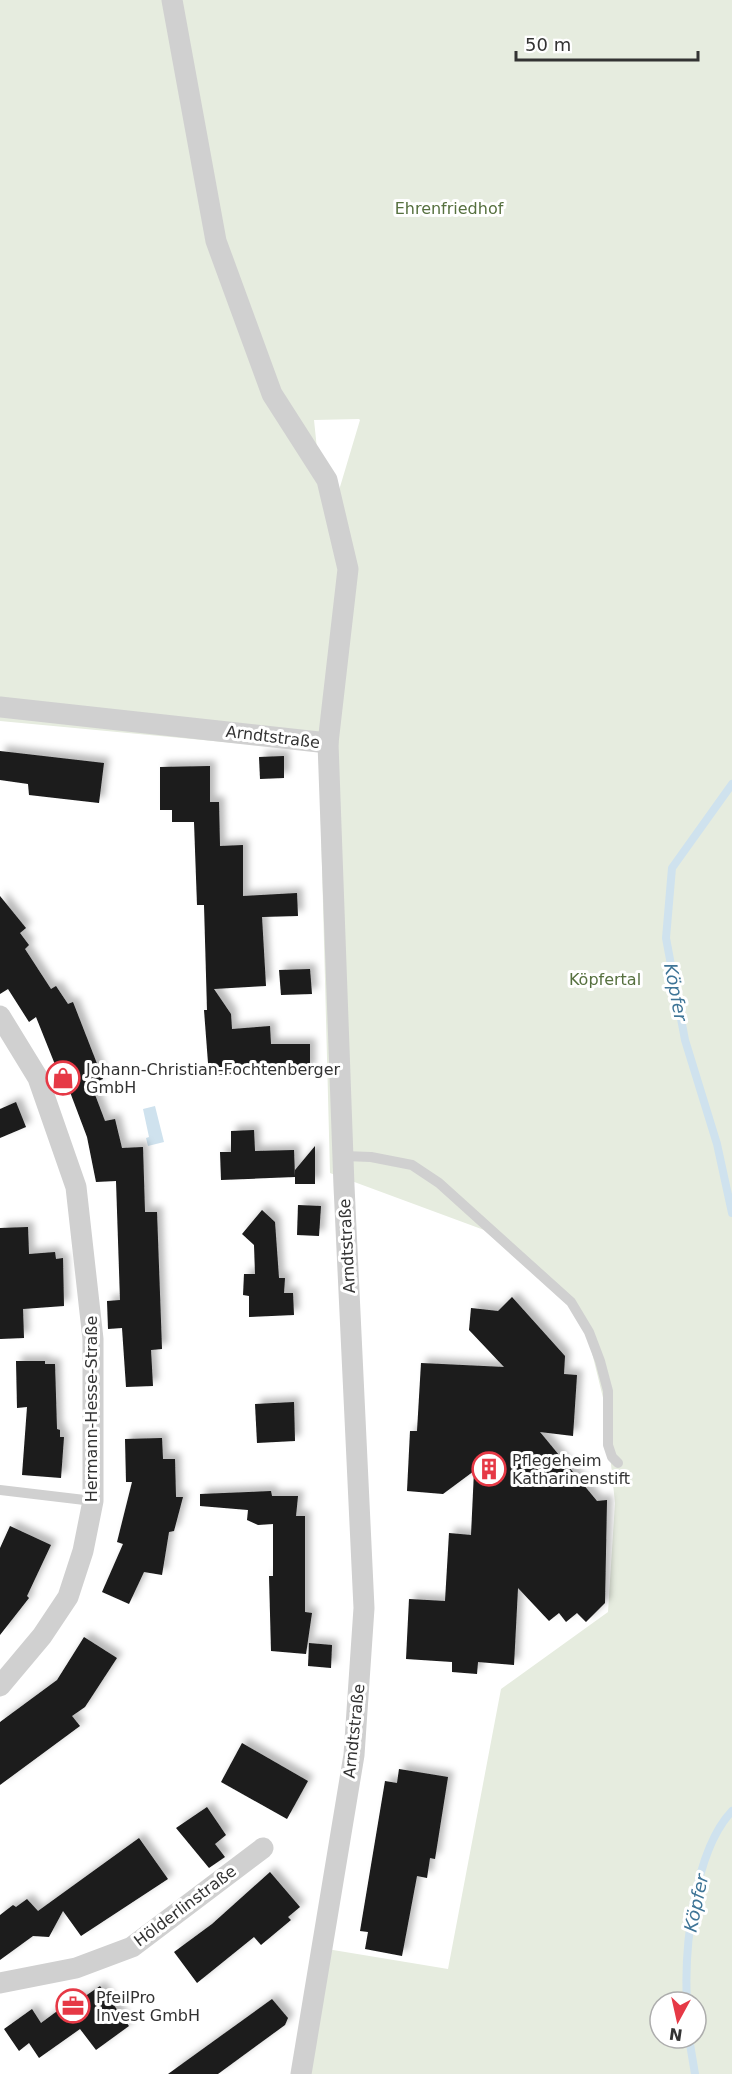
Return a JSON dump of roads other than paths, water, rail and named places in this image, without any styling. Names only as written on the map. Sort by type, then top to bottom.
[{"type":"street","points":[[172,0],[216,241],[272,394],[327,480],[348,569],[328,742]]},
{"type":"street","name":"Arndtstraße","points":[[0,707],[328,742],[364,1608],[354,1755],[301,2074]]},
{"type":"street","name":"Hermann-Hesse-Straße","points":[[0,1016],[38,1078],[76,1187],[93,1339],[93,1501],[82,1551],[68,1597],[42,1636],[0,1686]]},
{"type":"street","name":"Hölderlinstraße","points":[[0,1983],[76,1968],[132,1947],[262,1848]]},
{"type":"lane","points":[[344,1156],[371,1157],[412,1165],[439,1183],[571,1302],[589,1332],[600,1361],[608,1391],[608,1445],[618,1463]]},
{"type":"lane","points":[[0,1490],[93,1501]]},
{"type":"water","points":[[155,1106],[164,1142],[148,1146],[146,1138],[149,1137],[143,1109]]},
{"type":"waterway","name":"Köpfer","points":[[732,784],[672,868],[666,938],[685,1040],[717,1144],[732,1213]]},
{"type":"waterway","name":"Köpfer","points":[[687,1990],[687,1955],[700,1875],[719,1829],[732,1811]]},
{"type":"waterway","name":"Köpfer","points":[[691,2050],[695,2074]]},
{"type":"place","name":"Johann-Christian-Fochtenberger GmbH","points":[[63,1078]]},
{"type":"place","name":"Pflegeheim Katharinenstift","points":[[489,1469]]},
{"type":"place","name":"PfeilPro Invest GmbH","points":[[73,2006]]},
{"type":"park label","name":"Ehrenfriedhof","points":[[449,208]]},
{"type":"park label","name":"Köpfertal","points":[[605,979]]}]
